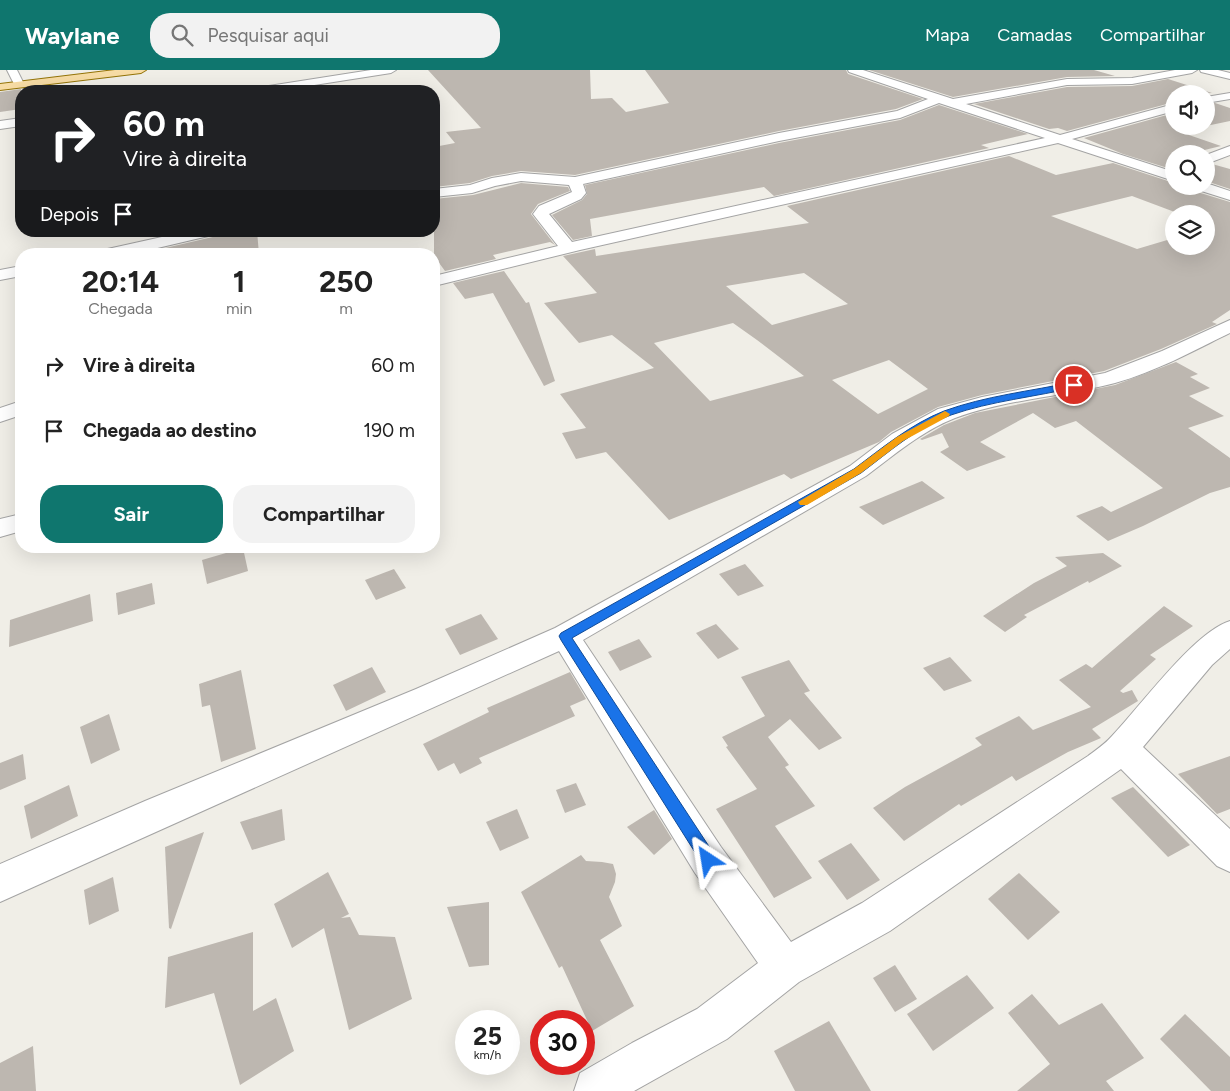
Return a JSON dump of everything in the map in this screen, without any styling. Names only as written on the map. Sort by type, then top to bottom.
[{"type":"main road","points":[[0,87],[142,70]]},
{"type":"street","points":[[12,70],[19,84]]},
{"type":"street","points":[[295,85],[391,70]]},
{"type":"street","points":[[853,70],[1165,173]]},
{"type":"street","points":[[953,103],[1067,82],[1132,81],[1192,70]]},
{"type":"street","points":[[1205,70],[1230,76]]},
{"type":"street","points":[[1215,98],[1230,96]]},
{"type":"street","points":[[440,192],[472,189],[492,182],[521,177],[576,181],[779,137],[900,114],[938,99]]},
{"type":"street","points":[[440,280],[568,248],[1058,139],[1165,110]]},
{"type":"street","points":[[0,125],[15,123]]},
{"type":"street","points":[[1215,156],[1230,150]]},
{"type":"street","points":[[568,248],[541,212],[576,196],[579,193],[576,181]]},
{"type":"street","points":[[1215,191],[1230,196]]},
{"type":"street","points":[[136,248],[184,237]]},
{"type":"street","points":[[0,275],[15,273]]},
{"type":"street","points":[[0,883],[156,813],[427,698],[565,636],[858,471],[900,439],[946,414],[982,403],[1110,378],[1169,355],[1230,326]]},
{"type":"street","points":[[0,415],[15,410]]},
{"type":"street","points":[[0,528],[15,524]]},
{"type":"street","points":[[594,1090],[647,1058],[712,1024],[785,968],[876,917],[1092,772],[1122,748],[1201,657],[1230,632]]},
{"type":"street","points":[[565,636],[703,852],[785,968]]},
{"type":"street","points":[[1122,748],[1230,854]]},
{"type":"building","points":[[428,70],[590,70],[591,99],[612,98],[626,112],[669,103],[645,70],[846,70],[848,74],[923,99],[896,109],[779,131],[575,175],[521,171],[492,176],[470,183],[440,186],[440,146],[455,143],[446,132],[481,128]]},
{"type":"building","points":[[869,70],[1094,70],[1115,76],[1067,77],[953,97]]},
{"type":"building","points":[[1168,79],[1187,85],[1165,85],[1165,104],[1067,131],[1058,128],[1049,129],[974,104],[1067,87],[1132,86]]},
{"type":"building","points":[[15,90],[15,110],[0,112],[0,92]]},
{"type":"building","points":[[1215,103],[1230,108],[1230,121],[1215,124]]},
{"type":"building","points":[[939,105],[1028,134],[981,145],[989,148],[774,196],[764,187],[590,219],[592,236],[573,240],[552,215],[582,200],[587,194],[585,185],[779,143],[900,120]]},
{"type":"building","points":[[1165,116],[1165,135],[1189,135],[1221,146],[1215,147],[1215,145],[1165,145],[1165,167],[1123,154],[1084,138]]},
{"type":"building","points":[[1009,156],[1056,175],[1113,163],[1165,180],[1165,195],[1207,195],[1230,202],[1230,310],[1212,322],[1217,324],[1161,349],[1104,371],[982,395],[938,407],[891,432],[879,442],[791,479],[784,474],[669,520],[606,452],[576,459],[562,433],[586,428],[560,394],[654,368],[612,335],[579,343],[544,303],[597,293],[563,256],[595,249],[596,256],[809,223],[787,206]],"holes":[[[1132,196],[1165,208],[1165,205],[1215,205],[1215,255],[1165,255],[1165,241],[1137,249],[1051,216]],[[804,273],[848,304],[772,325],[726,286]],[[733,323],[757,340],[804,376],[710,401],[654,343]],[[889,360],[928,389],[878,414],[832,380]]]},
{"type":"building","points":[[1215,165],[1230,169],[1230,189],[1215,184]]},
{"type":"building","points":[[521,183],[568,187],[570,191],[538,204],[531,214],[555,245],[550,242],[493,255],[496,259],[445,271],[440,264],[440,248],[434,248],[434,237],[440,237],[440,198],[473,195]]},
{"type":"building","points":[[213,237],[258,237],[258,248],[165,248]]},
{"type":"building","points":[[504,271],[526,303],[529,302],[555,381],[544,386],[493,293],[465,299],[453,283]]},
{"type":"building","points":[[1176,362],[1198,374],[1190,377],[1210,388],[1189,396],[1224,416],[1188,428],[1230,458],[1230,487],[1210,493],[1108,541],[1076,516],[1102,506],[1111,512],[1163,488],[1076,421],[1055,428],[1033,413],[980,442],[1006,457],[967,471],[940,452],[949,447],[942,433],[920,439],[944,425],[975,413],[1115,385]]},
{"type":"building","points":[[922,481],[945,498],[883,525],[859,507]]},
{"type":"building","points":[[226,553],[244,553],[248,571],[207,584],[202,560]]},
{"type":"building","points":[[1103,553],[1122,566],[1089,583],[1088,581],[1024,615],[1027,617],[1005,632],[983,616],[1034,583],[1067,566],[1055,557]]},
{"type":"building","points":[[745,564],[764,586],[738,596],[719,574]]},
{"type":"building","points":[[394,569],[406,588],[376,600],[365,580]]},
{"type":"building","points":[[152,583],[155,604],[118,615],[116,593]]},
{"type":"building","points":[[90,594],[93,621],[9,647],[10,620]]},
{"type":"building","points":[[1164,606],[1193,626],[1150,655],[1156,659],[1120,691],[1123,693],[1132,690],[1138,701],[1092,729],[1101,738],[1068,752],[1016,781],[1012,776],[961,806],[959,804],[904,841],[873,808],[905,787],[982,745],[975,738],[1019,716],[1033,730],[1091,707],[1059,680],[1086,664],[1092,668]]},
{"type":"building","points":[[481,614],[498,639],[460,655],[445,629]]},
{"type":"building","points":[[716,624],[739,649],[718,659],[696,633]]},
{"type":"building","points":[[639,639],[652,657],[620,671],[608,652]]},
{"type":"building","points":[[950,657],[972,681],[944,691],[923,668]]},
{"type":"building","points":[[789,660],[810,691],[804,693],[842,738],[819,750],[790,719],[768,737],[789,765],[785,767],[815,806],[775,826],[812,878],[774,898],[716,809],[757,789],[726,747],[728,746],[722,737],[765,716],[741,677]]},
{"type":"building","points":[[372,667],[386,692],[346,711],[333,685]]},
{"type":"building","points":[[241,670],[256,749],[221,762],[210,705],[202,707],[199,684]]},
{"type":"building","points":[[570,672],[586,699],[570,706],[575,716],[479,758],[482,763],[460,774],[454,763],[438,771],[423,744],[489,712],[487,708]]},
{"type":"building","points":[[109,714],[120,750],[91,764],[80,727]]},
{"type":"building","points":[[23,754],[26,779],[0,790],[0,763]]},
{"type":"building","points":[[1230,756],[1230,809],[1217,814],[1178,774]]},
{"type":"building","points":[[576,783],[586,805],[565,813],[556,790]]},
{"type":"building","points":[[69,785],[78,816],[31,839],[24,806]]},
{"type":"building","points":[[1133,787],[1190,845],[1168,857],[1111,798]]},
{"type":"building","points":[[282,809],[285,840],[252,850],[240,822]]},
{"type":"building","points":[[517,809],[529,838],[500,851],[486,822]]},
{"type":"building","points":[[654,810],[672,839],[654,855],[627,827]]},
{"type":"building","points":[[204,832],[171,929],[169,928],[165,847]]},
{"type":"building","points":[[851,843],[880,880],[847,900],[818,861]]},
{"type":"building","points":[[581,855],[586,861],[613,864],[616,874],[609,897],[622,926],[600,940],[634,1006],[595,1029],[595,1010],[582,1010],[562,966],[559,968],[521,892]]},
{"type":"building","points":[[328,872],[349,914],[341,918],[350,917],[359,935],[395,937],[412,999],[349,1030],[324,928],[292,948],[274,904]]},
{"type":"building","points":[[1019,873],[1060,912],[1028,940],[988,899]]},
{"type":"building","points":[[113,877],[119,911],[89,925],[84,890]]},
{"type":"building","points":[[489,902],[489,965],[469,967],[447,907]]},
{"type":"building","points":[[253,932],[253,1011],[276,998],[294,1051],[240,1085],[214,993],[165,1008],[168,957]]},
{"type":"building","points":[[895,965],[917,999],[895,1012],[873,978]]},
{"type":"building","points":[[967,975],[994,1008],[933,1051],[907,1014]]},
{"type":"building","points":[[1032,994],[1059,1025],[1102,1003],[1144,1058],[1106,1081],[1114,1091],[1017,1091],[1050,1064],[1008,1013]]},
{"type":"building","points":[[1185,1014],[1230,1057],[1230,1091],[1211,1091],[1160,1039]]},
{"type":"building","points":[[829,1021],[871,1091],[795,1091],[774,1051]]},
{"type":"building","points":[[33,1046],[36,1091],[0,1091],[0,1063]]},
{"type":"slow traffic","points":[[803,502],[858,471],[900,439],[945,414]]},
{"type":"route","points":[[708,860],[565,636],[693,566],[858,471],[900,439],[946,414],[982,403],[1074,385]]}]
